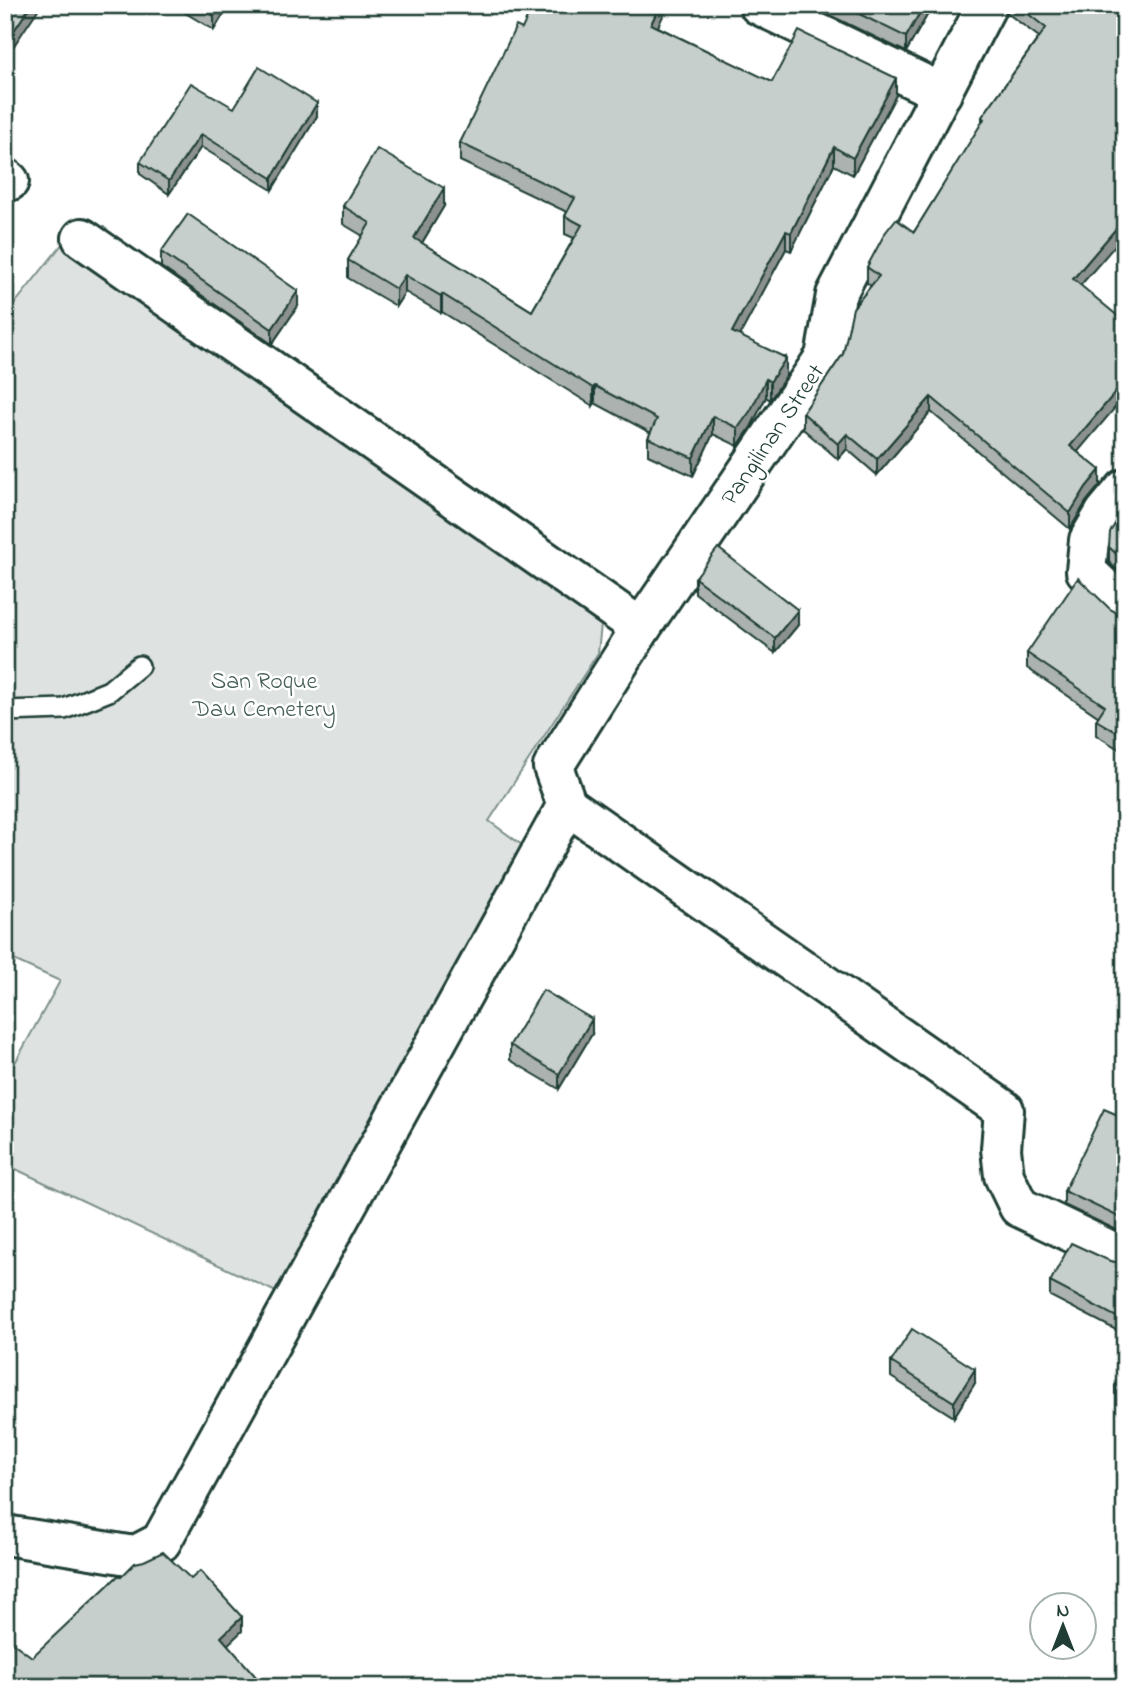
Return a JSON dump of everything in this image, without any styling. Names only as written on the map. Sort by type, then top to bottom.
[{"type":"street","points":[[759,5],[943,93]]},
{"type":"street","name":"Pangilinan Street","points":[[567,804],[553,767],[642,628],[825,357],[836,295],[943,93],[986,5]]},
{"type":"street","points":[[82,238],[642,628]]},
{"type":"street","points":[[1125,489],[1105,513],[1090,540],[1086,570],[1125,608]]},
{"type":"street","points":[[5,1535],[134,1556],[161,1542],[567,804],[1004,1110],[1001,1149],[1004,1176],[1019,1207],[1119,1255]]},
{"type":"lane","points":[[5,711],[64,709],[109,691],[139,666]]},
{"type":"green space","name":"San Roque Dau Cemetery","points":[[67,238],[602,615],[598,653],[489,821],[522,845],[278,1293],[5,1164],[5,1081],[60,981],[5,956],[5,316]]},
{"type":"building","points":[[5,5],[31,5],[5,44]]},
{"type":"building","points":[[197,5],[220,5],[214,16]]},
{"type":"building","points":[[533,5],[660,5],[651,24],[772,82],[799,31],[896,78],[853,158],[834,147],[791,233],[786,231],[732,332],[786,358],[770,382],[766,379],[751,410],[738,428],[713,416],[693,458],[648,438],[657,419],[595,386],[593,388],[442,294],[441,296],[405,275],[396,289],[348,260],[370,223],[343,206],[377,149],[444,188],[414,238],[532,311],[582,225],[565,216],[575,198],[460,143],[516,26],[522,29]]},
{"type":"building","points":[[841,5],[924,5],[906,37]]},
{"type":"building","points":[[1017,5],[1125,5],[1125,218],[1073,279],[1125,322],[1125,381],[1070,446],[1100,470],[1070,513],[931,397],[877,459],[847,434],[838,444],[803,413],[843,354],[853,308],[879,276],[867,267],[885,233],[896,219],[914,232],[984,119],[982,117],[1046,28]]},
{"type":"building","points":[[259,67],[317,103],[272,178],[201,134],[169,181],[140,162],[191,83],[234,108]]},
{"type":"building","points":[[5,71],[11,75],[5,82]]},
{"type":"building","points":[[188,214],[298,291],[272,329],[161,252]]},
{"type":"building","points":[[1125,508],[1125,562],[1109,547],[1110,532]]},
{"type":"building","points":[[718,548],[798,610],[775,638],[695,578]]},
{"type":"building","points":[[1078,578],[1110,609],[1125,614],[1125,737],[1096,720],[1105,706],[1027,653]]},
{"type":"building","points":[[543,990],[592,1019],[559,1074],[510,1045]]},
{"type":"building","points":[[1104,1109],[1125,1118],[1125,1220],[1064,1191]]},
{"type":"building","points":[[1071,1243],[1110,1261],[1125,1262],[1124,1321],[1050,1282]]},
{"type":"building","points":[[912,1329],[975,1369],[954,1402],[891,1362]]},
{"type":"building","points":[[1125,1368],[1125,1391],[1115,1386]]},
{"type":"building","points":[[163,1552],[191,1579],[200,1571],[242,1617],[221,1637],[265,1687],[5,1687],[5,1637],[32,1657],[119,1575],[121,1577],[135,1563]]}]
